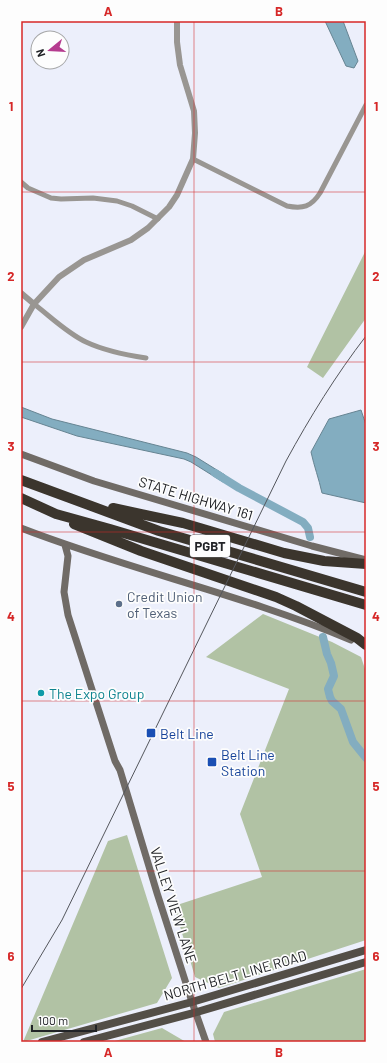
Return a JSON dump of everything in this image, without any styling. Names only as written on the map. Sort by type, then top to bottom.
[{"type":"highway","name":"PGBT","points":[[21,480],[160,531],[366,592]]},
{"type":"highway","points":[[57,493],[71,495],[125,511],[183,524],[284,553],[324,561],[366,564]]},
{"type":"highway","name":"PGBT","points":[[21,498],[56,514],[366,605]]},
{"type":"highway","points":[[56,514],[79,527],[141,551],[276,597],[357,638],[366,645]]},
{"type":"main road","name":"STATE HIGHWAY 161","points":[[21,454],[94,481],[312,546],[366,560]]},
{"type":"main road","points":[[21,528],[85,552],[274,610],[366,645]]},
{"type":"main road","name":"VALLEY VIEW LANE","points":[[65,545],[68,555],[64,592],[66,609],[115,760],[120,770],[134,821],[206,1042]]},
{"type":"main road","points":[[68,565],[75,556],[85,552]]},
{"type":"main road","name":"NORTH BELT LINE ROAD","points":[[42,1042],[192,1002],[366,950]]},
{"type":"main road","name":"NORTH BELT LINE ROAD","points":[[84,1042],[196,1012],[366,962]]},
{"type":"street","points":[[21,328],[34,304],[59,277],[84,260],[131,240],[158,219],[177,195],[193,159],[195,133],[194,111],[180,64],[177,42],[177,21]]},
{"type":"street","points":[[193,159],[287,206],[296,208],[305,207],[315,200],[320,193],[366,105]]},
{"type":"street","points":[[21,182],[28,188],[51,198],[61,200],[93,198],[117,201],[132,206],[158,219]]},
{"type":"street","points":[[21,294],[59,324],[87,343],[116,353],[146,358]]},
{"type":"green space","points":[[366,250],[366,318],[323,378],[307,367]]},
{"type":"green space","points":[[263,614],[332,642],[361,657],[366,672],[366,940],[219,988],[195,977],[174,906],[262,877],[240,814],[289,689],[206,657]]},
{"type":"green space","points":[[127,835],[172,978],[157,1003],[23,1042],[108,841]]},
{"type":"green space","points":[[366,969],[366,1042],[215,1042],[213,1034],[224,1012]]},
{"type":"green space","points":[[162,1028],[186,1042],[111,1042]]},
{"type":"water","points":[[325,21],[343,21],[358,61],[354,68],[346,66]]},
{"type":"water","points":[[21,407],[52,419],[187,453],[225,475],[223,482],[184,459],[77,436],[21,417]]},
{"type":"water","points":[[361,410],[366,425],[366,503],[322,493],[311,452],[329,419]]},
{"type":"waterway","points":[[215,473],[239,488],[303,522],[308,528],[310,537]]},
{"type":"waterway","points":[[323,637],[334,676],[328,689],[330,697],[332,701],[341,709],[353,742],[366,758]]},
{"type":"tram line","points":[[21,989],[62,920],[286,461],[304,428],[344,366],[366,336]]},
{"type":"place","name":"Credit Union of Texas","points":[[119,604]]},
{"type":"place","name":"The Expo Group","points":[[41,693]]},
{"type":"place","name":"Belt Line","points":[[151,733]]},
{"type":"place","name":"Belt Line Station","points":[[212,762]]}]
